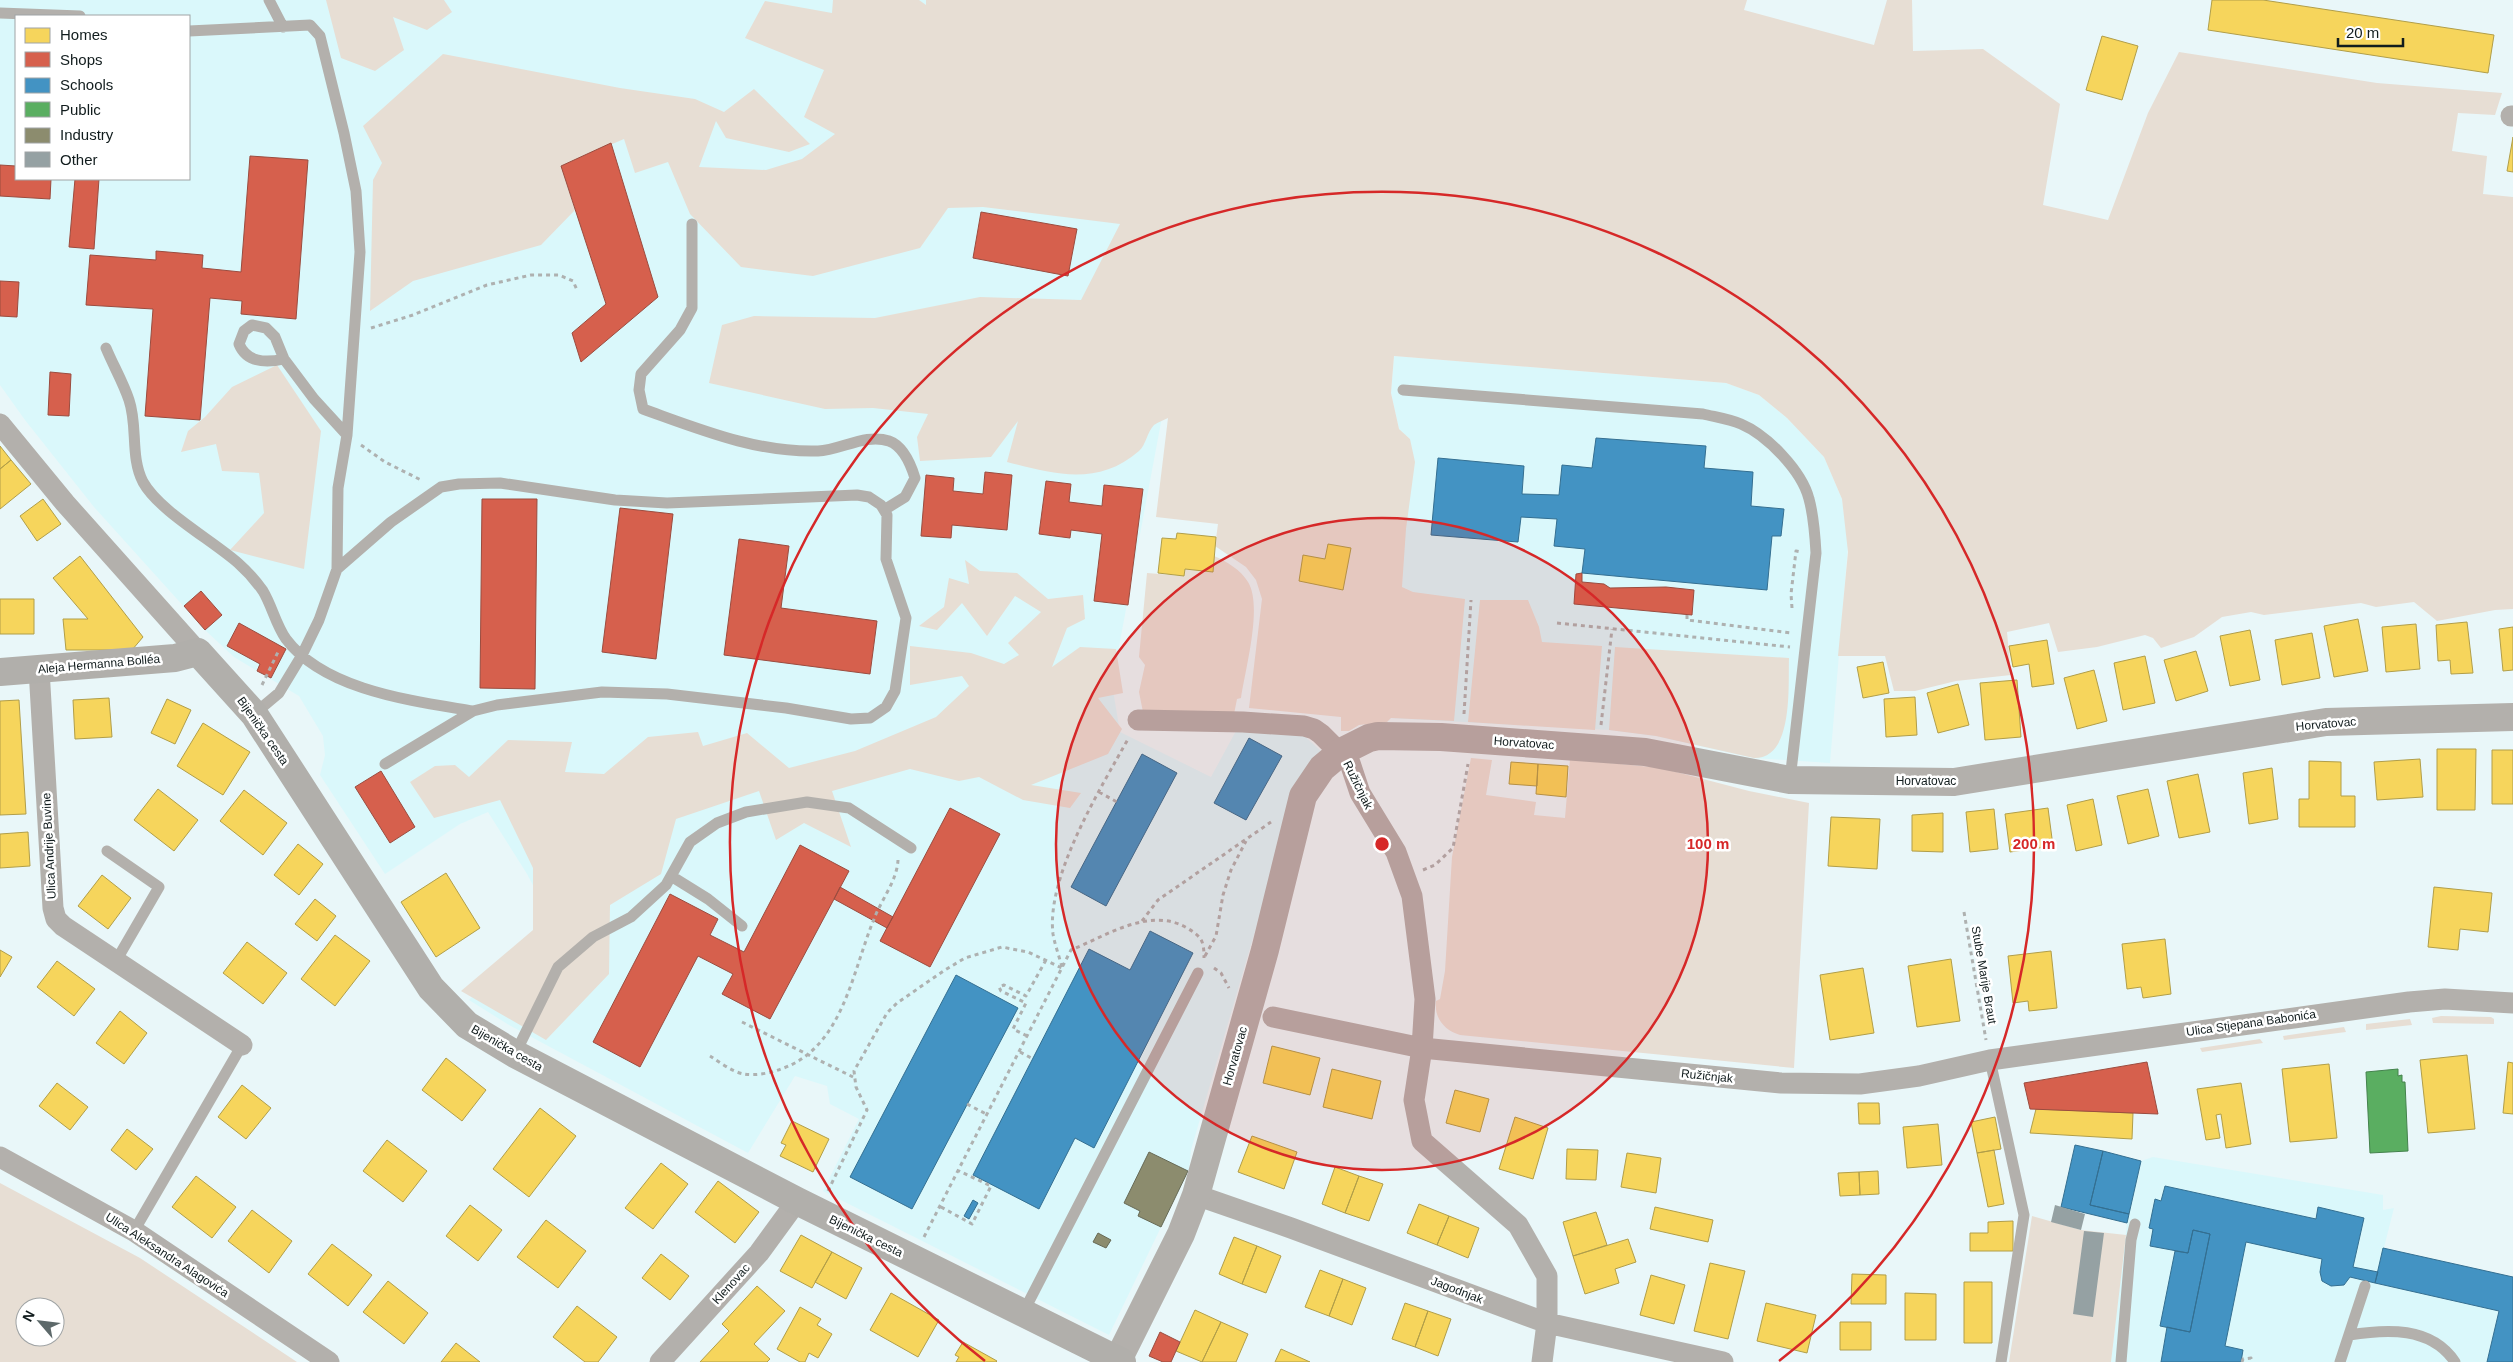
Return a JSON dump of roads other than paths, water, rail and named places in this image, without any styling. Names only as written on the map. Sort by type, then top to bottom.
[{"type":"main road","name":"Aleja Hermanna Bolléa","points":[[0,672],[175,658],[198,652]]},
{"type":"main road","name":"Bijenička cesta","points":[[198,652],[254,714],[431,988],[467,1025],[515,1054],[807,1207],[1120,1361]]},
{"type":"street","name":"Bijenička cesta","points":[[0,424],[65,503],[198,652]]},
{"type":"street","name":"Ulica Andrije Buvine","points":[[38,669],[53,908],[56,919],[63,926],[242,1045]]},
{"type":"street","name":"Horvatovac","points":[[1120,1361],[1181,1234],[1196,1195],[1265,950],[1298,809],[1310,784],[1322,768],[1341,752],[1358,742],[1378,736],[1441,737],[1645,752],[1790,780],[1954,787],[2326,722],[2513,717]]},
{"type":"street","points":[[1138,720],[1243,722],[1304,726],[1314,729],[1341,752]]},
{"type":"street","name":"Ružičnjak","points":[[1341,752],[1350,763],[1360,793],[1396,852],[1412,896],[1425,999],[1422,1048],[1414,1100],[1422,1141],[1518,1225],[1547,1276],[1546,1323],[1542,1362]]},
{"type":"street","name":"Ulica Stjepana Babonića","points":[[1990,1056],[2409,1002],[2445,999],[2513,1003]]},
{"type":"street","name":"Ružičnjak","points":[[1273,1017],[1422,1048],[1802,1084],[1872,1083],[1920,1076],[1990,1056]]},
{"type":"street","name":"Ulica Aleksandra Alagovića","points":[[0,1157],[134,1231],[329,1362]]},
{"type":"street","name":"Jagodnjak","points":[[1196,1195],[1292,1228],[1546,1323],[1723,1362]]},
{"type":"street","name":"Klenovac","points":[[660,1362],[759,1253],[807,1207]]},
{"type":"lane","points":[[269,0],[283,26]]},
{"type":"lane","points":[[0,13],[53,15]]},
{"type":"lane","points":[[190,31],[310,25],[320,36],[356,191],[360,252],[356,333],[346,435],[338,488],[337,569],[320,620],[302,655],[279,693],[254,714]]},
{"type":"lane","points":[[692,224],[692,308],[680,330],[641,374],[639,390],[644,408],[703,431],[767,448],[819,451],[874,438],[891,442],[904,454],[915,478],[905,497],[884,510]]},
{"type":"lane","points":[[106,348],[130,400],[138,469],[144,483],[163,506],[220,547],[247,572],[263,592],[286,639],[302,655],[342,681],[388,696],[473,711]]},
{"type":"lane","points":[[284,359],[314,399],[346,435]]},
{"type":"lane","points":[[1403,390],[1703,414],[1740,423],[1763,436],[1789,463],[1804,488],[1809,497],[1815,527],[1816,553],[1790,780]]},
{"type":"lane","points":[[337,569],[391,522],[441,487],[459,484],[500,483],[615,500],[667,503],[857,495],[869,497],[887,515],[886,559],[906,618],[895,690],[886,707],[870,718],[852,719],[786,708],[667,694],[602,692],[496,705],[473,711],[385,764]]},
{"type":"lane","points":[[515,1054],[558,967],[593,937],[631,917],[666,885],[690,842],[717,823],[746,812],[807,802],[849,808],[911,848]]},
{"type":"lane","points":[[107,851],[159,887],[116,961]]},
{"type":"lane","points":[[671,876],[708,898],[742,926]]},
{"type":"lane","points":[[1023,1313],[1198,973]]},
{"type":"lane","points":[[134,1231],[242,1045]]},
{"type":"lane","points":[[1990,1056],[2024,1215],[2001,1362]]},
{"type":"lane","points":[[2122,1362],[2131,1240],[2134,1224]]},
{"type":"lane","points":[[2340,1362],[2366,1286]]},
{"type":"lane","points":[[2349,1335],[2376,1331],[2406,1331],[2432,1341],[2455,1362]]}]
